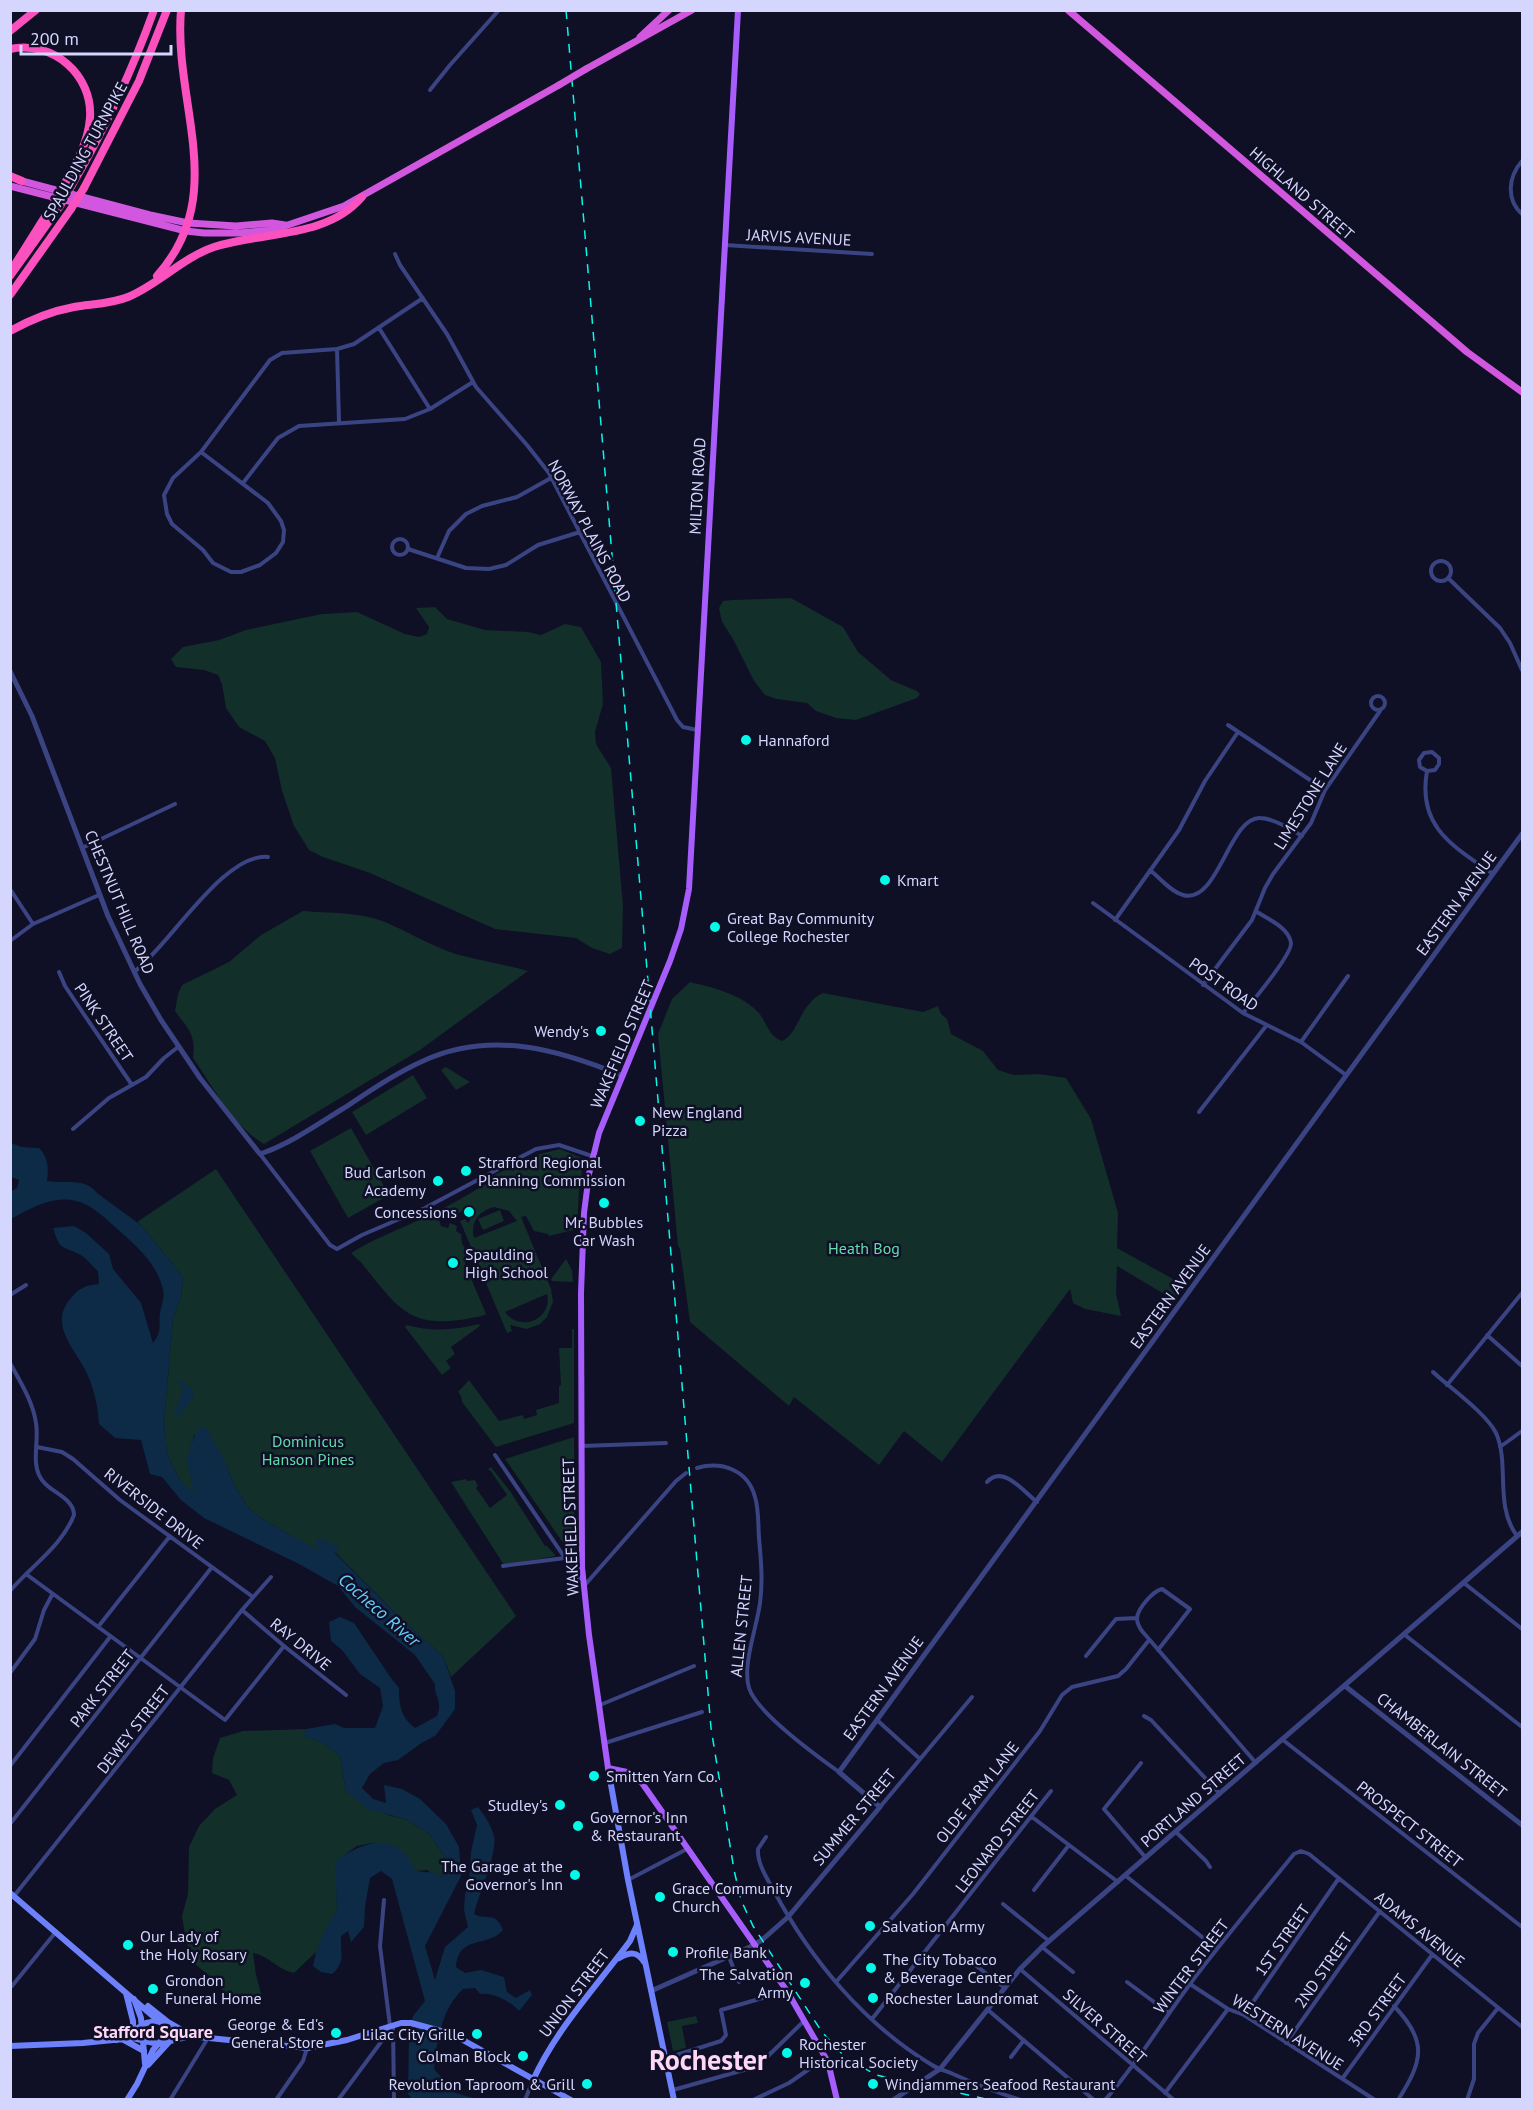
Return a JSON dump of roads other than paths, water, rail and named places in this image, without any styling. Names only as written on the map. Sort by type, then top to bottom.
[{"type":"highway","points":[[10,31],[36,10]]},
{"type":"highway","name":"SPAULDING TURNPIKE","points":[[10,274],[57,205],[110,117],[138,54],[154,10]]},
{"type":"highway","name":"SPAULDING TURNPIKE","points":[[10,295],[84,188],[139,81],[166,10]]},
{"type":"highway","points":[[148,286],[176,253],[192,212],[195,174],[181,38],[181,10]]},
{"type":"highway","points":[[628,47],[669,10]]},
{"type":"highway","points":[[10,177],[204,233],[273,230],[344,206],[692,10]]},
{"type":"highway","name":"HIGHLAND STREET","points":[[1068,10],[1467,352],[1522,392]]},
{"type":"highway","points":[[10,49],[33,48],[54,55],[75,72],[85,88],[90,114],[88,132],[69,184]]},
{"type":"highway","points":[[10,186],[187,227]]},
{"type":"highway","points":[[10,331],[56,312],[127,297],[205,250],[227,243],[307,228],[352,208],[362,196]]},
{"type":"main road","name":"MILTON ROAD","points":[[670,961],[682,923],[690,880],[738,10]]},
{"type":"main road","name":"WAKEFIELD STREET","points":[[670,961],[599,1132],[592,1155],[585,1199],[581,1274],[581,1446],[584,1586],[604,1743],[628,1881],[674,2100]]},
{"type":"main road","points":[[608,1768],[627,1772],[638,1778],[786,1991],[825,2057],[832,2075],[837,2100]]},
{"type":"main road","points":[[13,1894],[164,2027],[179,2034],[307,2048],[411,2023],[445,2031],[571,2100]]},
{"type":"main road","name":"UNION STREET","points":[[533,2080],[559,2032],[617,1959],[634,1934],[637,1923]]},
{"type":"main road","points":[[617,1959],[628,1953],[635,1954],[646,1965]]},
{"type":"main road","points":[[126,1993],[134,2020],[134,2030]]},
{"type":"main road","points":[[135,2000],[142,2026],[146,2067]]},
{"type":"main road","points":[[135,2000],[143,2002],[168,2022],[192,2036]]},
{"type":"main road","points":[[120,2040],[149,2022],[157,2021]]},
{"type":"main road","points":[[127,2100],[153,2050],[165,2036],[164,2027]]},
{"type":"main road","points":[[10,2046],[133,2038],[158,2044],[192,2036]]},
{"type":"main road","points":[[120,2040],[144,2052]]},
{"type":"main road","points":[[146,2067],[169,2042]]},
{"type":"street","points":[[430,90],[450,64],[499,10]]},
{"type":"street","points":[[1522,161],[1516,170],[1511,194],[1515,207],[1522,214]]},
{"type":"street","name":"JARVIS AVENUE","points":[[724,245],[872,254]]},
{"type":"street","name":"NORWAY PLAINS ROAD","points":[[395,254],[400,265],[447,334],[473,382],[535,454],[551,478],[677,720],[683,727],[697,729]]},
{"type":"street","points":[[201,452],[276,511],[284,530],[283,542],[276,553],[260,565],[241,572],[231,572],[213,563],[202,550],[172,524],[165,508],[164,495],[168,484],[201,452],[270,360],[282,353],[337,349],[354,344],[423,298]]},
{"type":"street","points":[[379,328],[430,409]]},
{"type":"street","points":[[337,349],[339,422]]},
{"type":"street","points":[[243,483],[269,449],[286,432],[299,426],[405,419],[430,409],[473,382]]},
{"type":"street","points":[[437,558],[449,531],[466,514],[488,504],[517,497],[551,478]]},
{"type":"street","points":[[408,549],[472,569],[495,568],[512,562],[538,545],[580,532]]},
{"type":"street","points":[[397,540],[404,540],[408,549],[406,553],[398,555],[393,550],[393,544],[397,540]]},
{"type":"street","points":[[1444,561],[1449,565],[1451,572],[1448,578],[1440,581],[1434,578],[1431,572],[1434,564],[1444,561]]},
{"type":"street","points":[[1448,578],[1500,628],[1510,643],[1522,670]]},
{"type":"street","name":"CHESTNUT HILL ROAD","points":[[10,670],[27,703],[99,895],[148,1000],[214,1097],[330,1245],[337,1249],[344,1247],[362,1235],[425,1208],[536,1149],[553,1145],[592,1155]]},
{"type":"street","name":"LIMESTONE LANE","points":[[1203,985],[1257,912],[1265,888],[1317,813],[1325,790],[1380,711]]},
{"type":"street","points":[[1228,725],[1325,790]]},
{"type":"street","points":[[1115,920],[1179,830],[1205,781],[1238,732]]},
{"type":"street","points":[[1432,752],[1438,758],[1439,764],[1434,770],[1427,771],[1420,766],[1419,760],[1424,753],[1432,752]]},
{"type":"street","points":[[1427,771],[1424,794],[1433,823],[1453,846],[1494,874]]},
{"type":"street","points":[[81,848],[175,804]]},
{"type":"street","points":[[1150,870],[1175,891],[1191,896],[1207,884],[1249,820],[1260,817],[1267,819],[1302,836]]},
{"type":"street","name":"EASTERN AVENUE","points":[[839,1772],[1522,834]]},
{"type":"street","points":[[134,972],[151,958],[225,876],[248,860],[268,857]]},
{"type":"street","points":[[10,889],[33,924]]},
{"type":"street","points":[[10,941],[33,924],[99,895]]},
{"type":"street","name":"POST ROAD","points":[[1093,903],[1243,1013],[1301,1041],[1347,1075]]},
{"type":"street","points":[[1243,1013],[1291,949],[1291,942],[1284,932],[1271,920],[1257,912]]},
{"type":"street","name":"PINK STREET","points":[[59,972],[65,986],[132,1085]]},
{"type":"street","points":[[1301,1041],[1347,976]]},
{"type":"street","points":[[1199,1112],[1266,1026]]},
{"type":"street","points":[[260,1154],[300,1135],[413,1066],[436,1055],[464,1047],[501,1044],[526,1046],[561,1054],[622,1076]]},
{"type":"street","points":[[73,1129],[109,1098],[146,1077],[178,1047]]},
{"type":"street","points":[[10,1295],[26,1285]]},
{"type":"street","points":[[1447,1385],[1522,1293]]},
{"type":"street","points":[[1486,1335],[1522,1366]]},
{"type":"street","points":[[10,1364],[34,1412],[39,1476],[47,1486],[72,1505],[74,1515],[49,1551],[10,1591]]},
{"type":"street","points":[[1433,1372],[1486,1420],[1496,1434],[1500,1447],[1507,1517],[1517,1536]]},
{"type":"street","points":[[1500,1447],[1522,1431]]},
{"type":"street","points":[[581,1446],[666,1443]]},
{"type":"street","name":"RIVERSIDE DRIVE","points":[[37,1447],[62,1452],[73,1459],[120,1500],[253,1597]]},
{"type":"street","points":[[495,1455],[584,1586],[676,1481],[686,1473]]},
{"type":"street","name":"ALLEN STREET","points":[[697,1468],[718,1465],[731,1469],[746,1480],[755,1496],[761,1579],[759,1610],[747,1672],[748,1684],[753,1697],[774,1720],[880,1807]]},
{"type":"street","points":[[987,1482],[993,1476],[1000,1475],[1023,1487],[1037,1502]]},
{"type":"street","name":"PORTLAND STREET","points":[[893,2100],[940,2069],[1020,1969],[1042,1947],[1522,1532]]},
{"type":"street","points":[[98,1627],[170,1536]]},
{"type":"street","points":[[503,1566],[565,1558]]},
{"type":"street","name":"PARK STREET","points":[[10,1824],[212,1567]]},
{"type":"street","points":[[26,1574],[225,1720],[284,1647]]},
{"type":"street","name":"DEWEY STREET","points":[[13,1894],[271,1577]]},
{"type":"street","points":[[1464,1583],[1522,1629]]},
{"type":"street","points":[[1158,1650],[1190,1609],[1165,1590],[1159,1589],[1140,1610],[1137,1618],[1139,1627],[1149,1640],[1256,1763]]},
{"type":"street","points":[[10,1673],[31,1646],[52,1595]]},
{"type":"street","name":"RAY DRIVE","points":[[242,1610],[284,1647],[346,1695]]},
{"type":"street","points":[[1086,1656],[1116,1619],[1137,1618]]},
{"type":"street","points":[[1405,1635],[1522,1727]]},
{"type":"street","points":[[10,1766],[110,1637]]},
{"type":"street","name":"OLDE FARM LANE","points":[[836,1982],[913,1894],[1030,1744],[1062,1695],[1078,1685],[1118,1676],[1149,1640]]},
{"type":"street","points":[[599,1705],[694,1666]]},
{"type":"street","name":"CHAMBERLAIN STREET","points":[[1345,1686],[1522,1826]]},
{"type":"street","name":"SUMMER STREET","points":[[651,1991],[754,1945],[788,1917],[972,1697]]},
{"type":"street","points":[[604,1743],[702,1712]]},
{"type":"street","points":[[1144,1716],[1152,1720],[1220,1794]]},
{"type":"street","points":[[877,1720],[920,1759]]},
{"type":"street","name":"PROSPECT STREET","points":[[1283,1740],[1522,1927]]},
{"type":"street","points":[[1141,1763],[1104,1809],[1146,1858]]},
{"type":"street","name":"LEONARD STREET","points":[[872,2019],[1051,1791]]},
{"type":"street","points":[[1032,1817],[1118,1882]]},
{"type":"street","points":[[1176,1832],[1210,1867]]},
{"type":"street","points":[[765,1837],[758,1849],[759,1861],[788,1917],[815,1957],[872,2019],[926,2061],[940,2069],[1021,2100]]},
{"type":"street","points":[[1034,1890],[1069,1845]]},
{"type":"street","points":[[628,1881],[687,1849]]},
{"type":"street","name":"ADAMS AVENUE","points":[[1301,1851],[1309,1854],[1522,2027]]},
{"type":"street","name":"WINTER STREET","points":[[1105,2100],[1133,2067],[1169,2013],[1217,1949],[1294,1854],[1301,1851]]},
{"type":"street","points":[[1126,1876],[1217,1949]]},
{"type":"street","name":"1ST STREET","points":[[1244,2015],[1339,1878]]},
{"type":"street","points":[[384,1899],[380,1946],[391,2026],[394,2100]]},
{"type":"street","points":[[1003,1904],[1049,1941]]},
{"type":"street","name":"2ND STREET","points":[[1286,2043],[1380,1911]]},
{"type":"street","points":[[12,1986],[55,1933]]},
{"type":"street","points":[[1042,1947],[1073,1972]]},
{"type":"street","name":"3RD STREET","points":[[1342,2079],[1432,1955]]},
{"type":"street","points":[[729,1957],[738,1982]]},
{"type":"street","points":[[970,1961],[1005,1988]]},
{"type":"street","name":"SILVER STREET","points":[[1020,1969],[1174,2100]]},
{"type":"street","points":[[1127,1982],[1169,2013]]},
{"type":"street","name":"WESTERN AVENUE","points":[[1190,1984],[1228,2009],[1244,2015],[1375,2100]]},
{"type":"street","points":[[667,2058],[721,2042],[726,2035],[721,2010],[786,1991]]},
{"type":"street","points":[[1394,2006],[1411,2025],[1418,2048],[1414,2071],[1398,2100]]},
{"type":"street","points":[[1467,2100],[1474,2079],[1474,2044],[1478,2033],[1498,2008]]},
{"type":"street","points":[[1165,2093],[1228,2009]]},
{"type":"street","points":[[988,2010],[1094,2100]]},
{"type":"street","points":[[673,2090],[751,2068],[774,2051],[804,2021]]},
{"type":"street","points":[[338,2100],[391,2026]]},
{"type":"street","points":[[170,2100],[208,2038]]},
{"type":"street","points":[[1011,2057],[1024,2040]]},
{"type":"street","points":[[276,2100],[303,2061],[307,2048]]},
{"type":"street","points":[[756,2099],[789,2083],[825,2057]]},
{"type":"street","points":[[525,2100],[533,2080]]},
{"type":"water","name":"Cocheco River","points":[[11,1143],[22,1147],[39,1148],[47,1163],[47,1181],[87,1185],[142,1226],[183,1277],[181,1297],[173,1319],[164,1421],[167,1454],[181,1482],[193,1491],[188,1466],[189,1454],[193,1439],[200,1427],[206,1427],[248,1508],[264,1520],[319,1551],[315,1542],[320,1538],[339,1547],[335,1553],[402,1620],[443,1656],[455,1691],[455,1709],[436,1735],[398,1760],[384,1763],[370,1774],[362,1788],[373,1799],[386,1803],[384,1785],[402,1789],[420,1799],[446,1824],[459,1847],[461,1876],[425,1946],[435,1980],[445,1947],[468,1927],[464,1910],[465,1894],[469,1883],[471,1852],[477,1825],[471,1810],[478,1807],[493,1832],[493,1852],[474,1914],[497,1920],[503,1930],[490,1939],[468,1946],[458,1957],[456,1967],[465,1973],[481,1970],[504,1977],[507,1992],[516,1998],[530,1990],[532,1995],[519,2011],[496,1996],[480,1994],[475,1988],[463,1989],[450,2006],[441,2026],[434,2069],[456,2093],[476,2099],[412,2099],[408,2094],[409,2036],[413,2016],[425,2001],[392,1879],[381,1871],[370,1878],[364,1927],[351,1942],[348,1931],[341,1936],[341,1961],[336,1970],[332,1974],[321,1972],[313,1966],[323,1934],[337,1909],[335,1861],[359,1847],[385,1843],[404,1853],[416,1871],[437,1873],[441,1879],[445,1858],[430,1834],[405,1819],[368,1809],[346,1791],[340,1756],[323,1743],[304,1736],[306,1729],[335,1724],[344,1728],[375,1728],[383,1706],[380,1688],[360,1674],[342,1650],[331,1641],[329,1622],[340,1617],[354,1623],[399,1688],[402,1711],[415,1728],[437,1716],[439,1702],[435,1684],[415,1655],[355,1607],[338,1586],[299,1564],[204,1518],[181,1500],[162,1477],[150,1474],[141,1440],[115,1438],[99,1424],[91,1384],[67,1339],[62,1319],[64,1308],[80,1289],[99,1284],[98,1271],[82,1255],[61,1246],[53,1228],[74,1226],[86,1233],[109,1254],[113,1269],[141,1303],[153,1343],[159,1331],[163,1299],[160,1280],[150,1262],[137,1247],[101,1214],[81,1203],[67,1200],[50,1201],[11,1219],[10,1192],[17,1188],[19,1180],[11,1177]]},
{"type":"water","points":[[178,1378],[193,1390],[194,1397],[178,1416],[175,1415],[183,1388]]},
{"type":"railway","points":[[566,10],[711,1728],[734,1870],[741,1900],[753,1926],[822,2032],[844,2056],[876,2075],[991,2100]]},
{"type":"place","name":"Hannaford","points":[[746,740]]},
{"type":"place","name":"Kmart","points":[[885,880]]},
{"type":"place","name":"Great Bay Community College Rochester","points":[[715,927]]},
{"type":"place","name":"Wendy's","points":[[601,1031]]},
{"type":"place","name":"New England Pizza","points":[[640,1121]]},
{"type":"place","name":"Strafford Regional Planning Commission","points":[[466,1171]]},
{"type":"place","name":"Bud Carlson Academy","points":[[438,1181]]},
{"type":"place","name":"Mr. Bubbles Car Wash","points":[[604,1203]]},
{"type":"place","name":"Concessions","points":[[469,1212]]},
{"type":"place","name":"Spaulding High School","points":[[453,1263]]},
{"type":"place","name":"Smitten Yarn Co.","points":[[594,1776]]},
{"type":"place","name":"Studley's","points":[[560,1805]]},
{"type":"place","name":"Governor's Inn & Restaurant","points":[[578,1826]]},
{"type":"place","name":"The Garage at the Governor's Inn","points":[[575,1875]]},
{"type":"place","name":"Grace Community Church","points":[[660,1897]]},
{"type":"place","name":"Salvation Army","points":[[870,1926]]},
{"type":"place","name":"Our Lady of the Holy Rosary","points":[[128,1945]]},
{"type":"place","name":"Profile Bank","points":[[673,1952]]},
{"type":"place","name":"The City Tobacco & Beverage Center","points":[[871,1968]]},
{"type":"place","name":"The Salvation Army","points":[[805,1983]]},
{"type":"place","name":"Grondon Funeral Home","points":[[153,1989]]},
{"type":"place","name":"Rochester Laundromat","points":[[873,1998]]},
{"type":"place","name":"George & Ed's General Store","points":[[336,2033]]},
{"type":"place","name":"Lilac City Grille","points":[[477,2034]]},
{"type":"place","name":"Rochester Historical Society","points":[[787,2053]]},
{"type":"place","name":"Colman Block","points":[[523,2056]]},
{"type":"place","name":"Revolution Taproom & Grill","points":[[587,2084]]},
{"type":"place","name":"Windjammers Seafood Restaurant","points":[[873,2084]]},
{"type":"district","name":"Stafford Square","points":[[153,2032]]},
{"type":"district","name":"Rochester","points":[[708,2060]]},
{"type":"park label","name":"Heath Bog","points":[[864,1248]]},
{"type":"park label","name":"Dominicus Hanson Pines","points":[[308,1450]]}]
